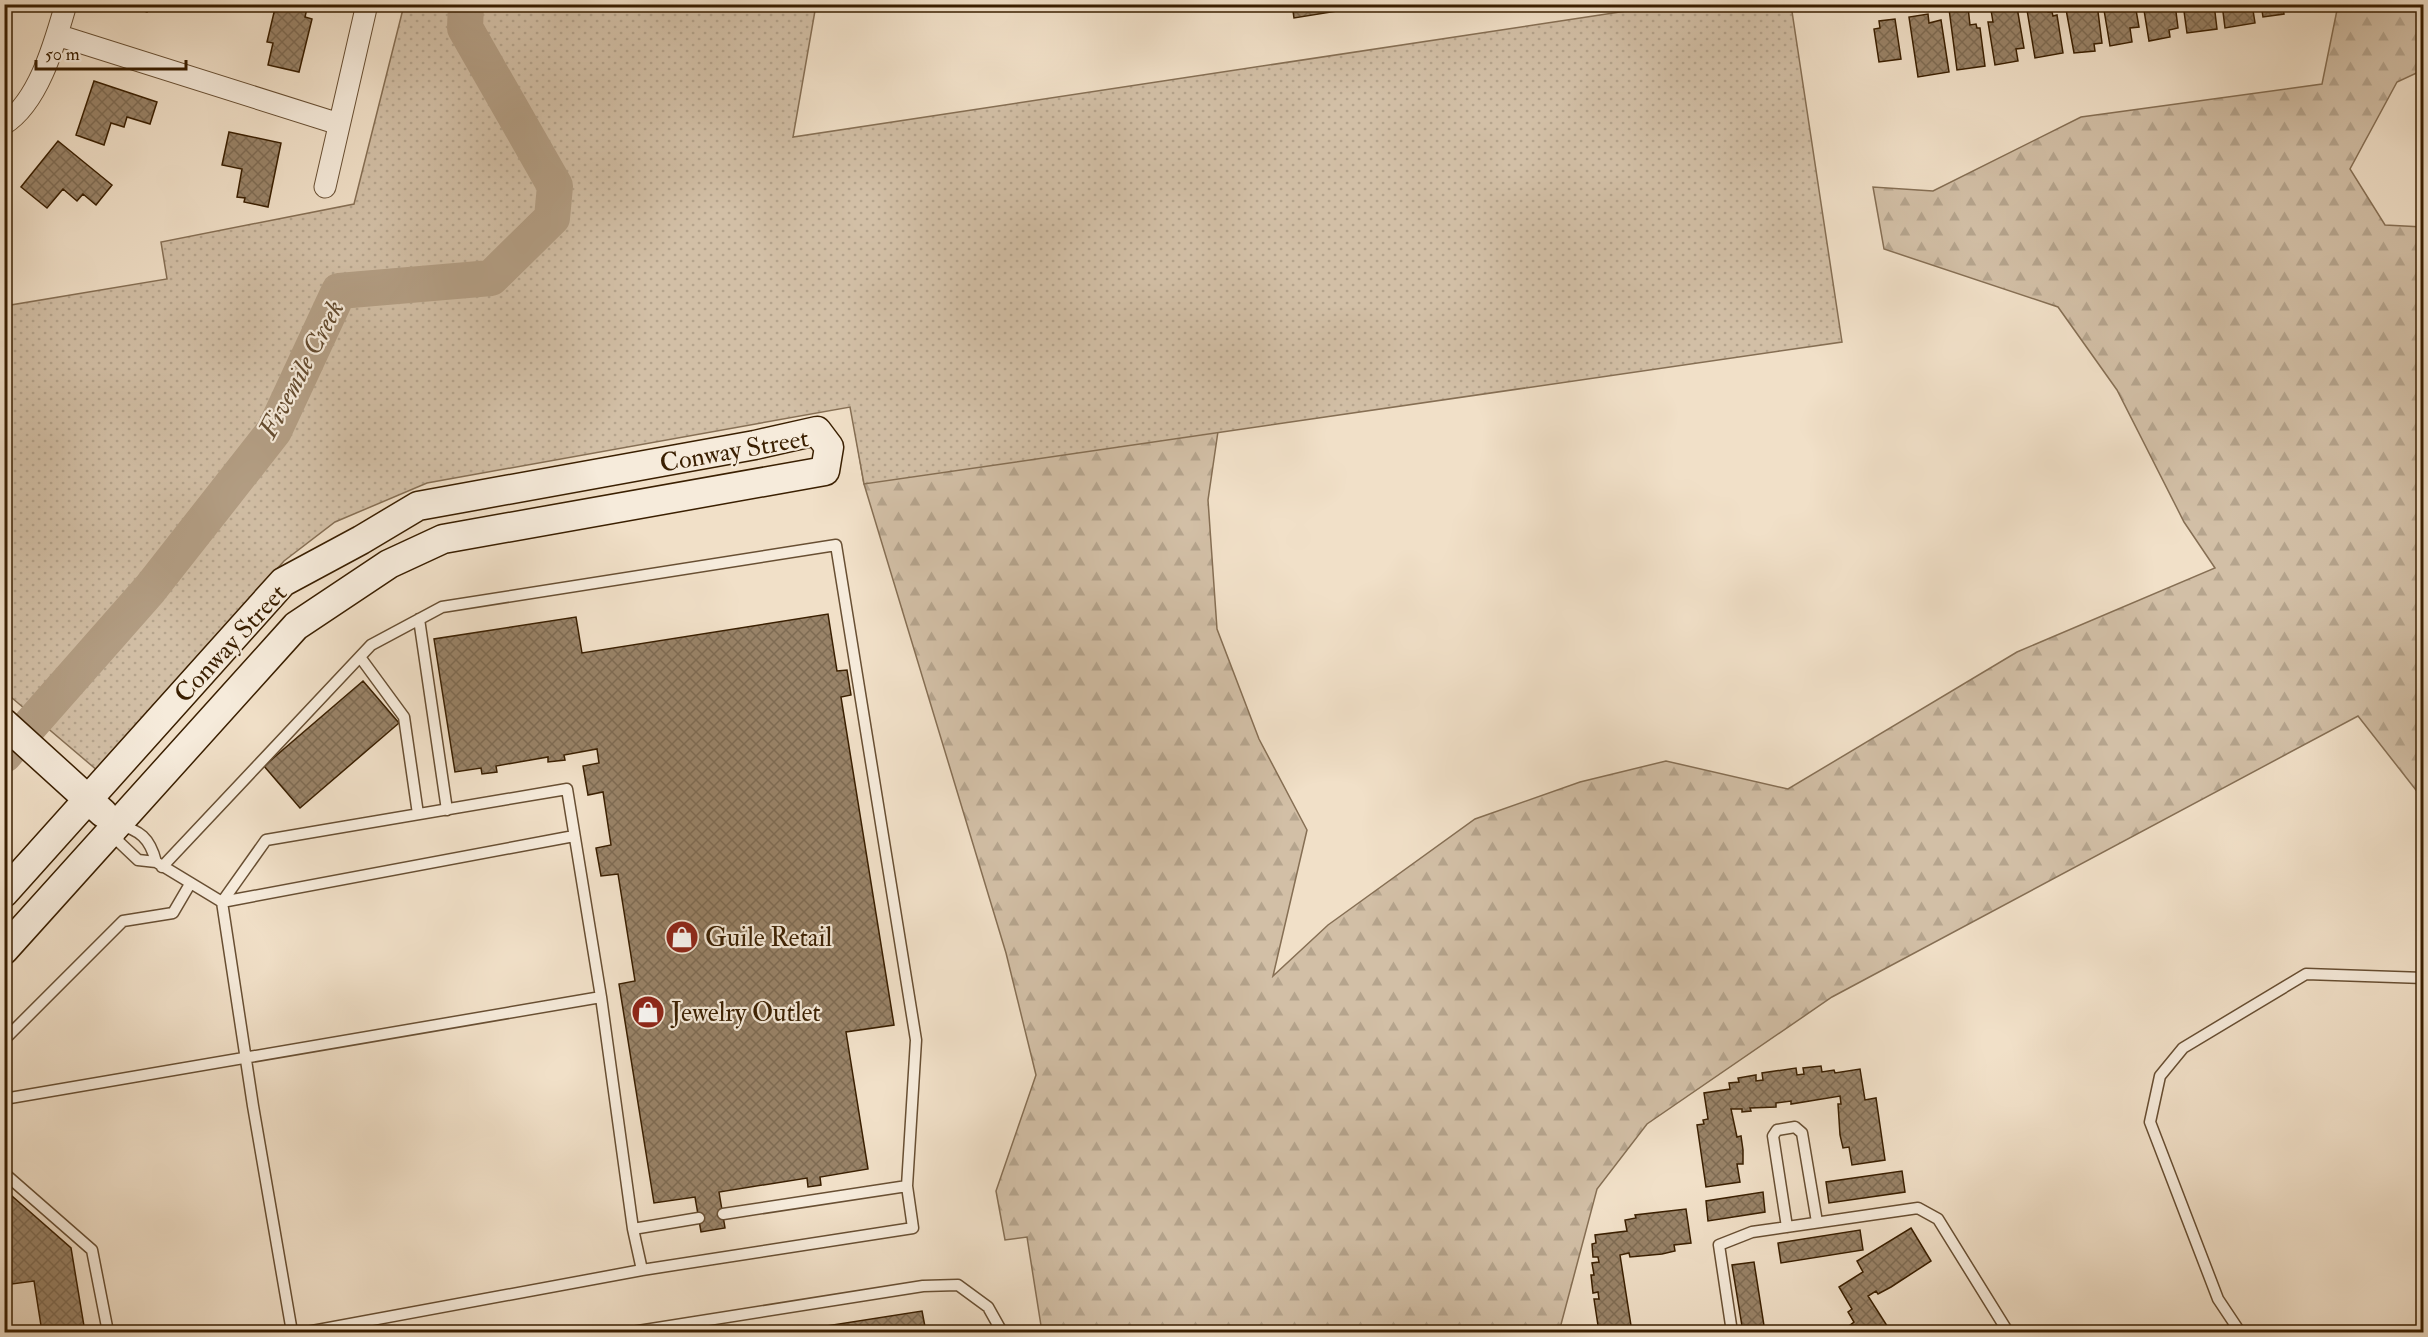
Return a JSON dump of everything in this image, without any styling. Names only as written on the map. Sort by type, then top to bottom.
[{"type":"street","points":[[4,124],[33,94],[57,35],[66,4]]},
{"type":"street","points":[[325,187],[367,4]]},
{"type":"street","points":[[57,35],[339,124]]},
{"type":"street","name":"Conway Street","points":[[89,800],[283,582],[418,506],[754,445],[817,431],[829,447],[825,471],[443,539],[389,564],[296,626],[116,824]]},
{"type":"street","points":[[4,723],[116,824],[4,950]]},
{"type":"street","points":[[4,893],[89,800]]},
{"type":"lane","points":[[159,864],[371,645],[442,606],[836,545],[916,1040],[908,1186],[913,1228],[642,1270],[307,1332]]},
{"type":"lane","points":[[419,619],[447,810]]},
{"type":"lane","points":[[360,657],[404,717],[418,814]]},
{"type":"lane","points":[[292,1332],[222,902],[266,840],[567,789],[602,997],[633,1229],[642,1270]]},
{"type":"lane","points":[[159,864],[152,844],[133,829],[116,824],[119,842],[138,860],[159,864],[222,902],[574,836]]},
{"type":"lane","points":[[4,1040],[123,921],[173,914],[190,884]]},
{"type":"lane","points":[[2240,1332],[2218,1299],[2150,1122],[2160,1076],[2182,1048],[2306,974],[2424,978]]},
{"type":"lane","points":[[4,1099],[602,997]]},
{"type":"lane","points":[[1787,1227],[1773,1136],[1777,1130],[1795,1127],[1802,1133],[1817,1222]]},
{"type":"lane","points":[[4,1173],[92,1250],[108,1332]]},
{"type":"lane","points":[[723,1214],[908,1186]]},
{"type":"lane","points":[[1732,1332],[1719,1245],[1752,1232],[1918,1208],[1938,1219],[2008,1332]]},
{"type":"lane","points":[[633,1229],[699,1218]]},
{"type":"lane","points":[[632,1332],[923,1286],[958,1285],[988,1306],[1002,1332]]},
{"type":"green space","points":[[404,5],[816,5],[793,137],[1666,5],[1791,5],[1842,342],[864,484],[850,407],[427,483],[335,522],[284,561],[98,771],[5,692],[5,306],[167,279],[161,242],[354,204]]},
{"type":"green space","points":[[2338,5],[2423,5],[2423,70],[2397,82],[2350,169],[2385,225],[2423,227],[2423,799],[2358,716],[1832,997],[1647,1124],[1597,1189],[1559,1332],[1042,1332],[1027,1237],[1005,1240],[996,1191],[1036,1075],[1006,953],[864,484],[851,407],[1229,356],[1208,500],[1217,629],[1259,739],[1307,830],[1273,976],[1328,925],[1475,819],[1580,782],[1666,761],[1788,789],[2017,652],[2215,568],[2184,522],[2117,390],[2058,307],[1884,249],[1873,187],[1933,191],[2081,117],[2322,84]]},
{"type":"building","points":[[125,4],[150,4],[147,12]]},
{"type":"building","points":[[276,4],[308,4],[305,17],[312,19],[299,72],[268,65],[273,43],[267,42]]},
{"type":"building","points":[[1292,4],[1343,4],[1344,10],[1294,18]]},
{"type":"building","points":[[1990,4],[2004,4],[2005,9],[2017,7],[2024,48],[2016,49],[2018,61],[1995,65],[1988,22],[1993,22]]},
{"type":"building","points":[[2026,4],[2047,4],[2048,12],[2052,12],[2053,16],[2057,15],[2063,53],[2035,58]]},
{"type":"building","points":[[2065,4],[2097,4],[2102,43],[2094,44],[2095,51],[2074,53]]},
{"type":"building","points":[[2103,4],[2135,4],[2139,27],[2130,28],[2132,42],[2110,46]]},
{"type":"building","points":[[2143,4],[2175,4],[2178,28],[2169,30],[2170,37],[2149,41]]},
{"type":"building","points":[[2183,4],[2214,4],[2217,29],[2187,33]]},
{"type":"building","points":[[2222,4],[2252,4],[2255,23],[2225,28]]},
{"type":"building","points":[[2261,4],[2291,4],[2291,6],[2283,8],[2284,14],[2263,17]]},
{"type":"building","points":[[1968,7],[1970,25],[1976,24],[1977,28],[1980,28],[1985,66],[1957,70],[1949,9]]},
{"type":"building","points":[[1928,14],[1929,23],[1941,20],[1949,72],[1918,77],[1909,17]]},
{"type":"building","points":[[1895,19],[1901,59],[1879,62],[1874,29],[1880,28],[1879,21]]},
{"type":"building","points":[[94,81],[157,102],[150,124],[127,117],[124,127],[111,123],[104,145],[76,135]]},
{"type":"building","points":[[229,132],[281,143],[268,207],[244,202],[245,198],[237,197],[242,169],[222,165]]},
{"type":"building","points":[[58,141],[112,185],[96,205],[83,194],[77,201],[63,189],[47,208],[21,187]]},
{"type":"building","points":[[828,614],[837,671],[847,670],[851,695],[841,697],[894,1025],[846,1032],[868,1169],[820,1177],[821,1185],[808,1187],[807,1178],[719,1192],[725,1228],[701,1232],[695,1197],[654,1203],[619,984],[635,981],[618,874],[601,876],[596,848],[611,845],[603,792],[588,795],[583,766],[599,763],[597,749],[564,755],[565,760],[548,762],[548,757],[496,766],[497,772],[482,774],[481,768],[455,772],[434,639],[576,617],[582,653]]},
{"type":"building","points":[[363,681],[399,723],[300,808],[264,766]]},
{"type":"building","points":[[1821,1066],[1822,1072],[1834,1070],[1835,1073],[1860,1069],[1865,1100],[1876,1098],[1885,1160],[1852,1165],[1849,1147],[1843,1148],[1840,1135],[1838,1104],[1841,1104],[1840,1096],[1791,1104],[1791,1101],[1776,1103],[1776,1107],[1750,1108],[1751,1111],[1742,1112],[1742,1109],[1731,1109],[1737,1137],[1741,1136],[1743,1150],[1743,1164],[1737,1164],[1740,1182],[1706,1187],[1697,1125],[1704,1124],[1703,1120],[1708,1119],[1704,1093],[1730,1089],[1729,1083],[1739,1082],[1738,1078],[1756,1075],[1756,1081],[1763,1080],[1762,1073],[1796,1068],[1797,1075],[1804,1074],[1803,1068]]},
{"type":"building","points":[[1902,1171],[1905,1192],[1829,1203],[1826,1182]]},
{"type":"building","points":[[4,1189],[71,1248],[85,1332],[42,1332],[34,1281],[12,1284],[7,1252],[4,1250]]},
{"type":"building","points":[[1763,1192],[1765,1212],[1708,1221],[1706,1201]]},
{"type":"building","points":[[1686,1209],[1691,1243],[1674,1245],[1675,1251],[1662,1254],[1630,1257],[1629,1253],[1620,1255],[1632,1332],[1599,1332],[1594,1299],[1599,1299],[1598,1292],[1593,1293],[1591,1275],[1594,1275],[1592,1263],[1599,1262],[1598,1257],[1593,1257],[1592,1244],[1596,1243],[1595,1235],[1627,1231],[1625,1220],[1636,1218],[1635,1215]]},
{"type":"building","points":[[1911,1228],[1931,1261],[1891,1287],[1868,1296],[1891,1332],[1853,1332],[1849,1326],[1854,1322],[1848,1312],[1852,1309],[1839,1287],[1863,1272],[1857,1261]]},
{"type":"building","points":[[1860,1230],[1863,1250],[1781,1263],[1778,1243]]},
{"type":"building","points":[[1754,1262],[1765,1332],[1743,1332],[1732,1265]]},
{"type":"building","points":[[922,1311],[926,1332],[788,1332]]},
{"type":"waterway","name":"Fivemile Creek","points":[[4,755],[150,589],[274,431],[339,291],[491,278],[552,218],[555,186],[465,28],[466,4]]},
{"type":"place","name":"Guile Retail","points":[[682,937]]},
{"type":"place","name":"Jewelry Outlet","points":[[648,1012]]}]
